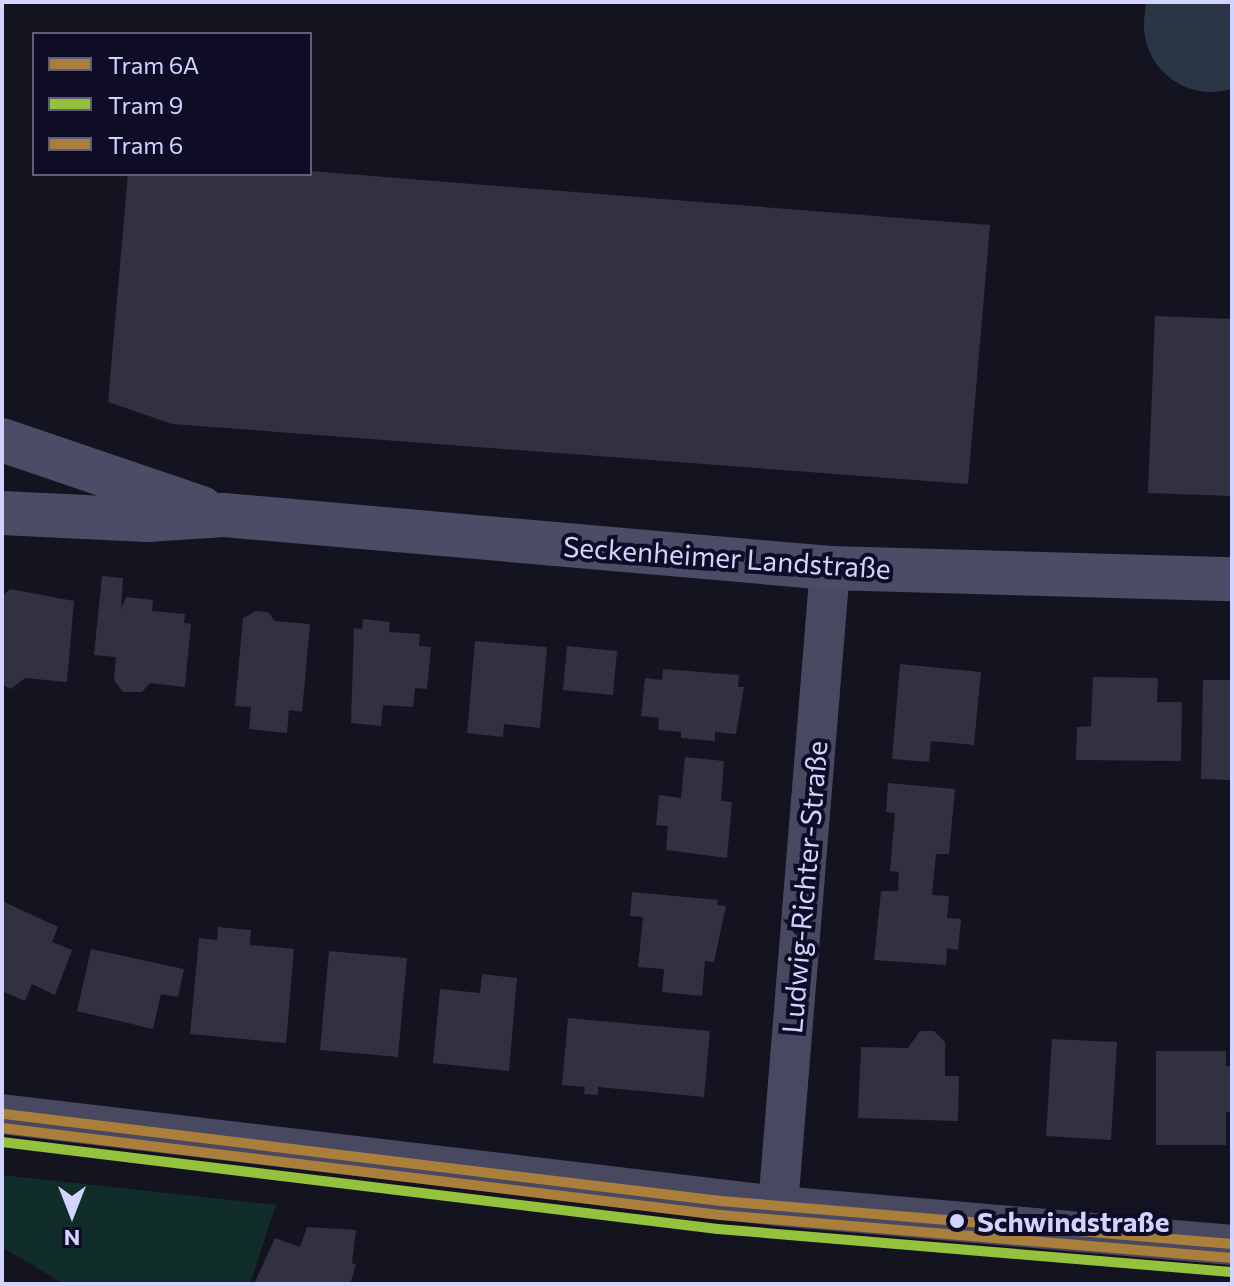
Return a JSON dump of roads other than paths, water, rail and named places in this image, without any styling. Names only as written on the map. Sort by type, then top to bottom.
[{"type":"main road","name":"Seckenheimer Landstraße","points":[[2,440],[224,515]]},
{"type":"main road","name":"Seckenheimer Landstraße","points":[[2,513],[147,520],[224,515],[830,568],[1232,579]]},
{"type":"street","name":"Ludwig-Richter-Straße","points":[[778,1206],[830,568]]},
{"type":"street","points":[[9,1110],[778,1206],[1232,1245]]},
{"type":"tram line","name":"6","points":[[4,1114],[721,1201],[1232,1244]]},
{"type":"tram line","name":"6A","points":[[2,1128],[720,1215],[1232,1258]]},
{"type":"tram line","name":"9","points":[[2,1142],[718,1229],[1231,1272]]},
{"type":"place","name":"Schwindstraße","points":[[957,1221]]}]
